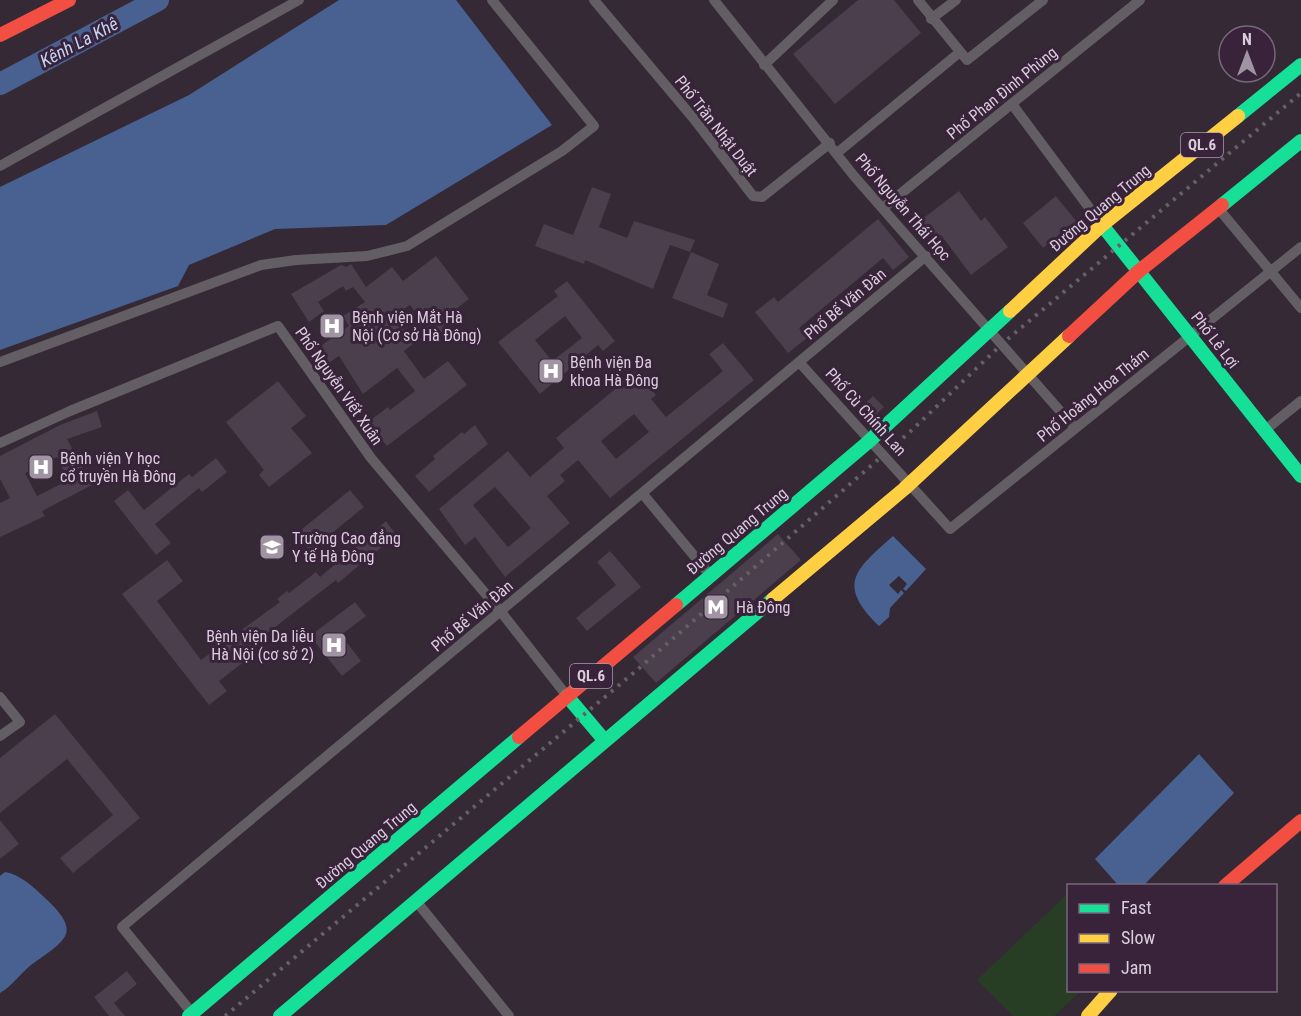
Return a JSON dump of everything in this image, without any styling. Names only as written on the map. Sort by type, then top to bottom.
[{"type":"main road","points":[[0,34],[69,0]]},
{"type":"main road","name":"Đường Quang Trung","points":[[190,1014],[871,439],[1102,225],[1301,65]]},
{"type":"main road","points":[[280,1016],[910,484],[1139,271],[1301,141]]},
{"type":"main road","name":"Phố Lê Lợi","points":[[1102,225],[1301,476]]},
{"type":"main road","points":[[567,696],[605,741]]},
{"type":"main road","points":[[1226,884],[1299,826]]},
{"type":"main road","points":[[1090,1015],[1109,992]]},
{"type":"street","points":[[0,166],[299,0]]},
{"type":"street","points":[[0,362],[261,265],[296,260],[367,256],[407,246],[562,150],[594,126],[492,0]]},
{"type":"street","name":"Phố Trần Nhật Duật","points":[[594,0],[694,119],[753,196],[762,197],[830,143]]},
{"type":"street","name":"Phố Nguyễn Thái Học","points":[[714,0],[764,65],[883,208],[1075,428]]},
{"type":"street","points":[[918,0],[931,19],[967,60],[1043,0]]},
{"type":"street","points":[[931,19],[956,0]]},
{"type":"street","name":"Phố Phan Đình Phùng","points":[[883,208],[1140,0]]},
{"type":"street","points":[[764,65],[828,2]]},
{"type":"street","points":[[837,153],[960,52]]},
{"type":"street","points":[[1012,104],[1102,225]]},
{"type":"street","points":[[1218,208],[1272,270],[1301,308]]},
{"type":"street","name":"Phố Hoàng Hoa Thám","points":[[910,484],[950,529],[1301,247]]},
{"type":"street","name":"Phố Bế Văn Đàn","points":[[190,1014],[122,927],[926,256]]},
{"type":"street","name":"Phố Nguyễn Viết Xuân","points":[[0,443],[70,411],[278,326],[371,458],[501,612],[567,696]]},
{"type":"street","name":"Phố Cù Chính Lan","points":[[799,362],[910,484]]},
{"type":"street","points":[[1265,430],[1301,401]]},
{"type":"street","points":[[642,493],[710,575]]},
{"type":"street","points":[[0,697],[20,722],[0,736]]},
{"type":"street","points":[[416,902],[508,1016]]},
{"type":"green space","points":[[1067,894],[1067,992],[1080,992],[1054,1016],[1013,1016],[977,980]]},
{"type":"water","points":[[339,0],[456,0],[552,125],[386,225],[275,229],[189,265],[178,286],[0,350],[0,187],[189,95]]},
{"type":"water","points":[[893,536],[926,569],[906,591],[903,589],[907,584],[899,576],[889,585],[898,594],[901,590],[904,593],[890,608],[889,617],[879,626],[858,599],[855,588],[856,578],[869,558]]},
{"type":"water","points":[[1199,754],[1234,793],[1145,884],[1117,884],[1095,859]]},
{"type":"water","points":[[5,872],[21,878],[36,889],[56,909],[67,927],[66,935],[61,942],[0,993],[0,876]]},
{"type":"building","points":[[858,0],[894,0],[921,33],[835,104],[793,54]]},
{"type":"building","points":[[592,187],[611,194],[599,227],[627,238],[634,221],[695,240],[690,252],[670,245],[653,289],[585,260],[584,264],[535,246],[544,224],[573,235]]},
{"type":"building","points":[[959,191],[981,221],[985,217],[1008,247],[971,275],[941,235],[936,240],[921,220]]},
{"type":"building","points":[[1056,196],[1076,221],[1043,248],[1023,223]]},
{"type":"building","points":[[878,219],[909,257],[893,270],[883,258],[799,328],[807,338],[788,353],[755,312],[774,297],[778,302]]},
{"type":"building","points":[[691,252],[719,264],[707,295],[728,304],[723,318],[672,298]]},
{"type":"building","points":[[436,256],[469,299],[443,319],[449,327],[433,340],[425,330],[428,328],[410,305],[394,316],[414,343],[404,351],[424,379],[448,361],[467,385],[387,446],[368,422],[388,407],[390,410],[415,391],[397,368],[363,394],[339,356],[324,366],[313,351],[349,326],[343,316],[365,302],[353,287],[346,291],[343,286],[318,302],[324,311],[309,322],[291,294],[341,265],[346,267],[351,264],[366,287],[392,267],[403,281]]},
{"type":"building","points":[[567,281],[615,341],[603,351],[598,345],[540,394],[498,342],[558,296],[554,291]],"holes":[[[565,316],[582,338],[552,361],[535,340]]]},
{"type":"building","points":[[723,343],[754,380],[610,498],[578,460],[560,475],[565,481],[547,496],[570,523],[505,577],[475,537],[465,545],[439,509],[508,451],[530,477],[564,448],[556,438],[637,371],[656,395],[651,399],[666,417],[723,371],[709,354]],"holes":[[[634,414],[649,432],[616,459],[601,441]],[[495,487],[531,528],[508,547],[473,505]]]},
{"type":"building","points":[[278,381],[306,416],[291,428],[312,453],[269,487],[259,475],[264,470],[226,422]]},
{"type":"building","points":[[873,396],[884,407],[869,421],[858,410]]},
{"type":"building","name":"Bệnh viện Y học cổ truyền Hà Đông","points":[[97,411],[102,427],[67,439],[92,485],[42,511],[45,516],[0,537],[0,503],[10,498],[0,479],[0,456],[60,425]],"holes":[[[57,457],[69,480],[37,496],[25,473]]]},
{"type":"building","points":[[475,425],[488,444],[429,492],[415,476],[435,459],[433,456],[462,432],[464,434]]},
{"type":"building","points":[[216,458],[227,472],[202,492],[199,488],[155,524],[171,543],[156,555],[114,501],[128,490],[144,510],[189,474],[192,477]]},
{"type":"building","points":[[350,490],[364,507],[310,551],[296,534]]},
{"type":"building","points":[[386,521],[396,535],[338,583],[336,580],[249,647],[254,654],[219,681],[227,691],[209,705],[122,594],[167,560],[183,581],[157,601],[201,660],[280,602],[277,599],[287,591],[289,593],[316,572],[320,577]]},
{"type":"building","points":[[778,534],[801,560],[656,683],[633,657]]},
{"type":"building","points":[[610,551],[641,587],[587,631],[576,618],[616,585],[597,562]]},
{"type":"building","points":[[355,602],[366,616],[341,635],[361,661],[342,676],[310,636]]},
{"type":"building","points":[[55,714],[140,818],[73,873],[60,858],[113,815],[67,759],[0,813],[0,758]]},
{"type":"building","points":[[0,820],[19,844],[0,859]]},
{"type":"building","points":[[127,971],[137,984],[114,1003],[125,1016],[109,1016],[94,997]]},
{"type":"waterway","name":"Kênh La Khê","points":[[0,84],[158,0]]},
{"type":"railway","points":[[225,1016],[637,670],[912,430],[1003,343],[1301,93]]},
{"type":"traffic: fast","points":[[1238,116],[1301,65]]},
{"type":"traffic: fast","points":[[1222,205],[1301,141]]},
{"type":"traffic: fast","points":[[1102,225],[1301,476]]},
{"type":"traffic: fast","points":[[676,605],[867,443],[1010,311]]},
{"type":"traffic: fast","points":[[280,1016],[773,599]]},
{"type":"traffic: fast","points":[[567,696],[605,741]]},
{"type":"traffic: fast","points":[[189,1016],[519,737]]},
{"type":"traffic: slow","points":[[1010,311],[1102,225],[1238,116]]},
{"type":"traffic: slow","points":[[773,599],[904,489],[1069,336]]},
{"type":"traffic: slow","points":[[1088,1016],[1109,992]]},
{"type":"traffic: jam","points":[[0,35],[69,0]]},
{"type":"traffic: jam","points":[[1069,336],[1139,271],[1222,205]]},
{"type":"traffic: jam","points":[[519,737],[676,605]]},
{"type":"traffic: jam","points":[[1227,884],[1301,821]]},
{"type":"place","name":"Bệnh viện Mắt Hà Nội (Cơ sở Hà Đông)","points":[[332,326]]},
{"type":"place","name":"Bệnh viện Đa khoa Hà Đông","points":[[551,371]]},
{"type":"place","name":"Bệnh viện Y học cổ truyền Hà Đông","points":[[41,467]]},
{"type":"place","name":"Trường Cao đẳng Y tế Hà Đông","points":[[272,547]]},
{"type":"place","name":"Hà Đông","points":[[716,607]]},
{"type":"place","name":"Bệnh viện Da liễu Hà Nội (cơ sở 2)","points":[[334,645]]}]
